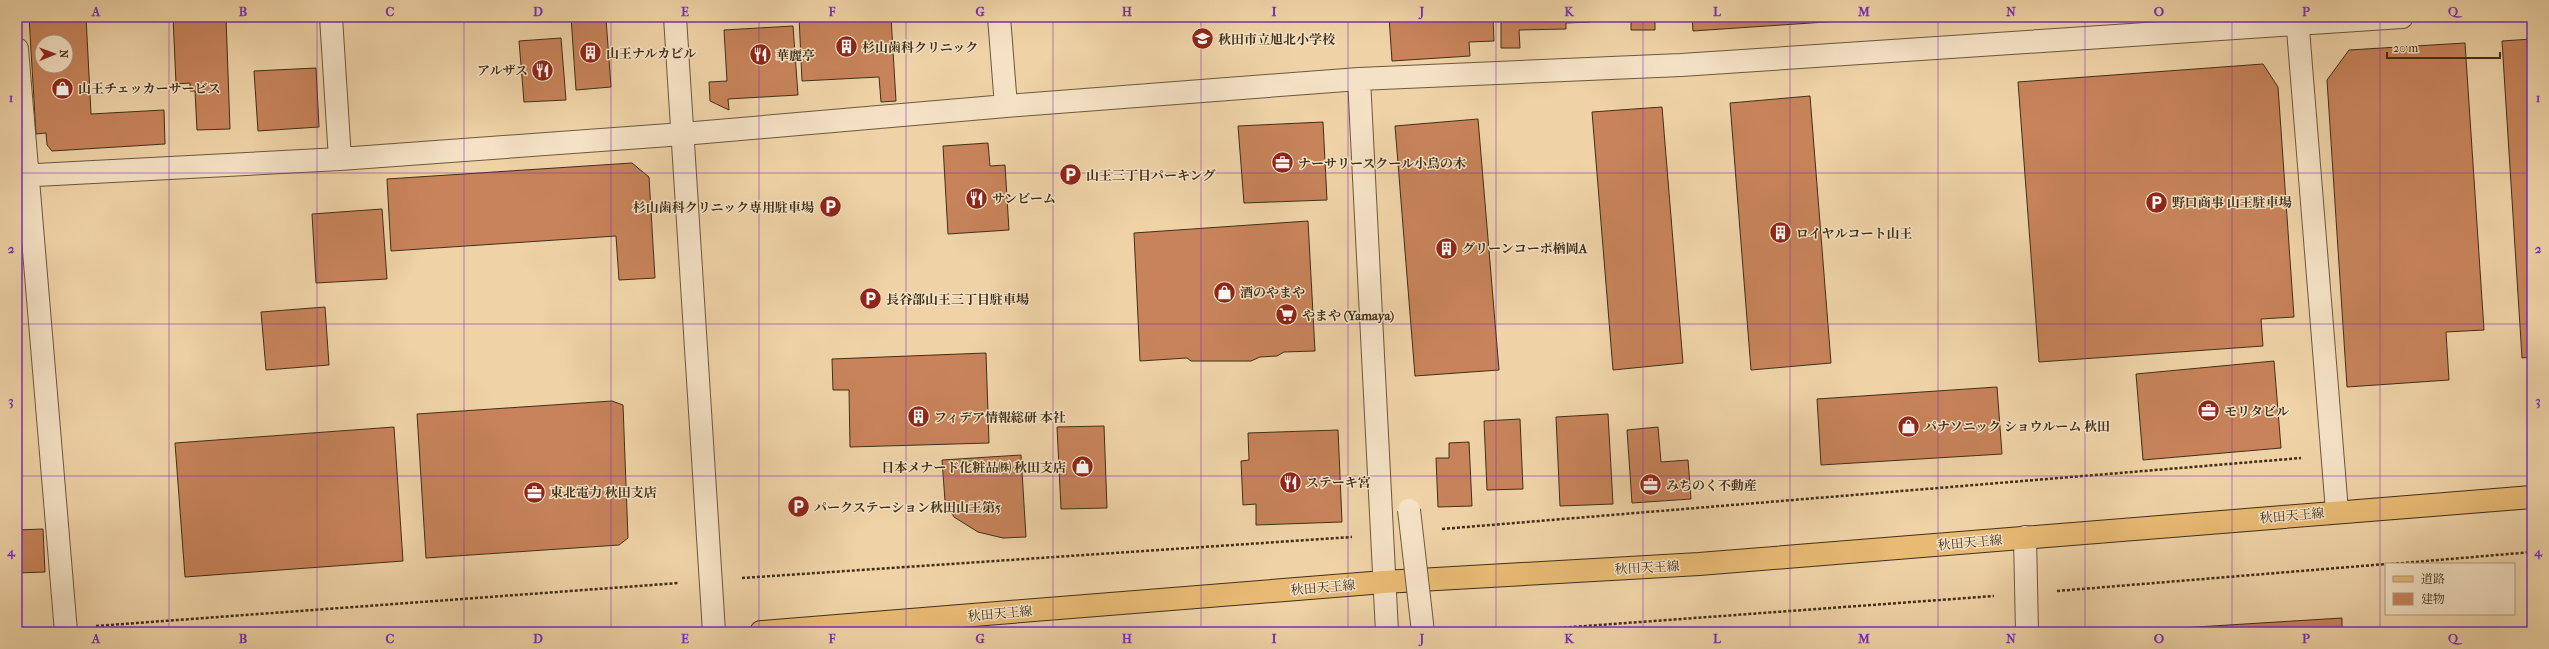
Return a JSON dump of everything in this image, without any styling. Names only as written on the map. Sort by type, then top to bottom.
[{"type":"main road","name":"秋田天王線","points":[[761,632],[1384,582],[1699,564],[2337,511],[2532,497]]},
{"type":"street","points":[[331,17],[340,159]]},
{"type":"street","points":[[674,17],[683,134],[714,632]]},
{"type":"street","points":[[999,17],[1006,106]]},
{"type":"street","points":[[22,176],[340,159],[683,134],[1006,106],[1359,79],[1681,64],[2297,20],[2402,17]]},
{"type":"street","points":[[2297,20],[2337,511]]},
{"type":"street","points":[[17,49],[22,176],[65,630]]},
{"type":"street","points":[[1359,79],[1387,632]]},
{"type":"street","points":[[1409,510],[1424,632]]},
{"type":"street","points":[[2025,537],[2027,632]]},
{"type":"path","points":[[1437,529],[2332,456]]},
{"type":"path","points":[[17,631],[65,630],[711,580],[1382,535]]},
{"type":"path","points":[[2403,563],[2532,552]]},
{"type":"path","points":[[1504,632],[2026,594],[2385,564]]},
{"type":"building","name":"山王チェッカーサービス","points":[[29,17],[86,17],[91,114],[164,110],[165,144],[52,151],[47,145],[46,133],[36,134]]},
{"type":"building","points":[[173,17],[226,17],[230,129],[197,130],[195,91],[190,91],[190,83],[176,84]]},
{"type":"building","name":"山王ナルカビル","points":[[571,17],[630,17],[606,19],[611,87],[576,90]]},
{"type":"building","name":"杉山歯科クリニック","points":[[799,17],[891,17],[896,101],[881,102],[879,77],[802,81]]},
{"type":"building","points":[[1389,17],[1493,17],[1494,41],[1469,42],[1470,56],[1392,61]]},
{"type":"building","points":[[1501,17],[1590,17],[1590,22],[1566,23],[1566,29],[1519,30],[1520,48],[1501,48]]},
{"type":"building","points":[[1631,17],[1655,17],[1655,30],[1631,30]]},
{"type":"building","points":[[1692,17],[1855,17],[1855,20],[1693,31]]},
{"type":"building","name":"華麗亭","points":[[793,26],[798,95],[728,99],[729,110],[710,101],[709,82],[727,81],[724,30]]},
{"type":"building","name":"アルザス","points":[[561,38],[566,100],[524,102],[519,41]]},
{"type":"building","points":[[2532,39],[2532,357],[2522,358],[2502,41]]},
{"type":"building","points":[[2465,43],[2484,330],[2446,332],[2449,380],[2347,387],[2327,80],[2349,50]]},
{"type":"building","name":"野口商事 山王駐車場","points":[[2263,64],[2278,87],[2294,317],[2261,319],[2263,346],[2039,362],[2018,82]]},
{"type":"building","points":[[316,68],[319,127],[258,131],[254,71]]},
{"type":"building","name":"ロイヤルコート山王","points":[[1810,96],[1831,363],[1751,370],[1730,103]]},
{"type":"building","points":[[1662,107],[1683,363],[1613,370],[1592,112]]},
{"type":"building","name":"グリーンコーポ楢岡A","points":[[1478,119],[1499,370],[1415,376],[1395,126]]},
{"type":"building","name":"ナーサリースクール小鳥の木","points":[[1323,122],[1327,200],[1244,203],[1238,126]]},
{"type":"building","name":"サンビーム","points":[[988,143],[990,166],[1005,165],[1009,230],[948,234],[943,146]]},
{"type":"building","points":[[632,163],[649,177],[655,278],[619,280],[616,236],[391,251],[387,179]]},
{"type":"building","points":[[382,209],[387,279],[316,283],[312,214]]},
{"type":"building","name":"酒のやまや","points":[[1308,221],[1315,351],[1284,352],[1277,356],[1260,357],[1251,361],[1191,361],[1187,358],[1140,361],[1134,233]]},
{"type":"building","points":[[325,307],[329,365],[266,370],[261,312]]},
{"type":"building","name":"フィデア情報総研 本社","points":[[986,353],[989,443],[850,447],[849,390],[833,390],[832,359]]},
{"type":"building","name":"モリタビル","points":[[2274,361],[2281,448],[2143,460],[2136,374]]},
{"type":"building","name":"パナソニック ショウルーム 秋田","points":[[1997,387],[2002,454],[1821,465],[1817,399]]},
{"type":"building","points":[[612,401],[623,405],[628,538],[619,545],[426,558],[417,414]]},
{"type":"building","points":[[1608,414],[1613,504],[1560,506],[1556,417]]},
{"type":"building","points":[[1520,419],[1523,489],[1487,490],[1484,421]]},
{"type":"building","name":"日本メナード化粧品㈱ 秋田支店","points":[[1104,426],[1107,508],[1061,509],[1057,427]]},
{"type":"building","points":[[394,427],[403,561],[185,577],[175,443]]},
{"type":"building","points":[[1658,427],[1661,462],[1688,460],[1691,499],[1632,503],[1627,430]]},
{"type":"building","name":"ステーキ宮","points":[[1338,430],[1342,522],[1256,525],[1256,504],[1243,505],[1241,461],[1249,460],[1248,433]]},
{"type":"building","points":[[1469,442],[1472,506],[1438,507],[1436,458],[1449,458],[1449,443]]},
{"type":"building","points":[[1021,455],[1026,537],[1003,538],[978,532],[954,517],[945,501],[942,460]]},
{"type":"building","points":[[43,529],[45,572],[17,573],[17,530]]},
{"type":"building","points":[[2342,618],[2342,632],[2115,632]]},
{"type":"building","points":[[1706,628],[1707,632],[1611,632]]},
{"type":"place","name":"秋田市立旭北小学校","points":[[1202,39]]},
{"type":"place","name":"杉山歯科クリニック","points":[[847,47]]},
{"type":"place","name":"山王ナルカビル","points":[[591,53]]},
{"type":"place","name":"華麗亭","points":[[760,55]]},
{"type":"place","name":"アルザス","points":[[543,70]]},
{"type":"place","name":"山王チェッカーサービス","points":[[62,88]]},
{"type":"place","name":"ナーサリースクール小鳥の木","points":[[1283,163]]},
{"type":"place","name":"山王三丁目パーキング","points":[[1071,175]]},
{"type":"place","name":"サンビーム","points":[[977,198]]},
{"type":"place","name":"野口商事 山王駐車場","points":[[2156,202]]},
{"type":"place","name":"杉山歯科クリニック専用駐車場","points":[[830,207]]},
{"type":"place","name":"ロイヤルコート山王","points":[[1781,233]]},
{"type":"place","name":"グリーンコーポ楢岡A","points":[[1447,248]]},
{"type":"place","name":"酒のやまや","points":[[1224,292]]},
{"type":"place","name":"長谷部山王三丁目駐車場","points":[[871,299]]},
{"type":"place","name":"やまや (Yamaya)","points":[[1287,315]]},
{"type":"place","name":"モリタビル","points":[[2209,411]]},
{"type":"place","name":"フィデア情報総研 本社","points":[[919,417]]},
{"type":"place","name":"パナソニック ショウルーム 秋田","points":[[1909,426]]},
{"type":"place","name":"日本メナード化粧品㈱ 秋田支店","points":[[1082,467]]},
{"type":"place","name":"ステーキ宮","points":[[1291,482]]},
{"type":"place","name":"みちのく不動産","points":[[1651,485]]},
{"type":"place","name":"東北電力 秋田支店","points":[[535,492]]},
{"type":"place","name":"パークステーション秋田山王第5","points":[[798,507]]}]
